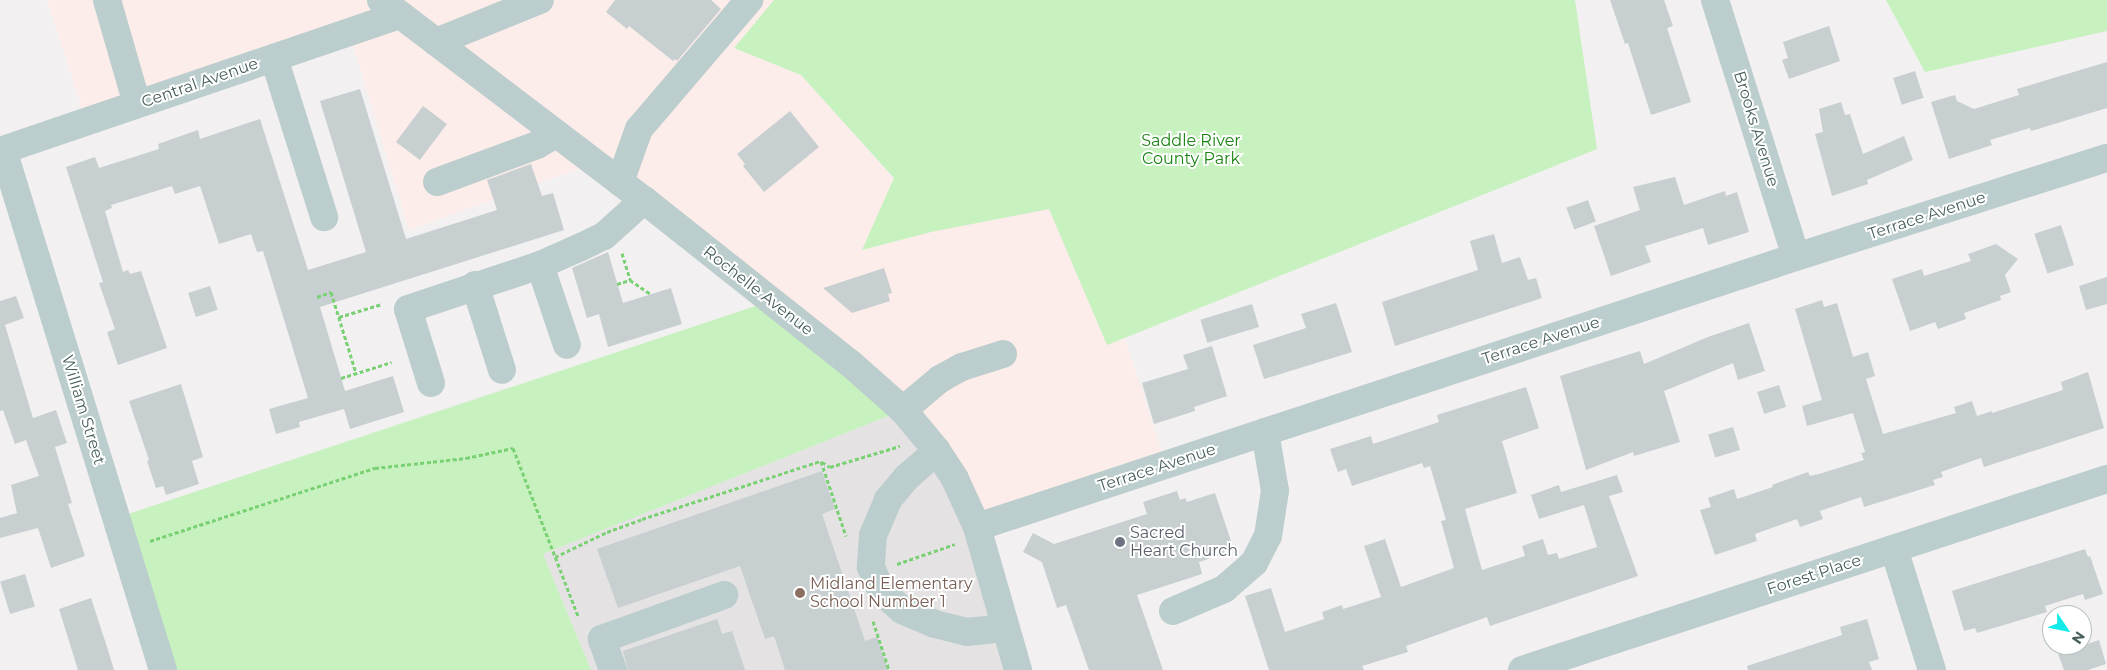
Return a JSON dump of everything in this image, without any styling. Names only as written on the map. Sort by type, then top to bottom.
[{"type":"street","points":[[107,0],[137,104]]},
{"type":"street","points":[[436,42],[540,0]]},
{"type":"street","points":[[620,182],[639,129],[749,0]]},
{"type":"street","name":"Brooks Avenue","points":[[1715,0],[1796,257]]},
{"type":"street","name":"Central Avenue","points":[[1,150],[274,58],[390,7]]},
{"type":"street","name":"Rochelle Avenue","points":[[390,7],[644,200],[851,364],[903,410],[927,459],[955,479],[962,536],[1004,628],[1018,670]]},
{"type":"street","points":[[274,58],[324,218]]},
{"type":"street","points":[[437,182],[537,145],[556,134]]},
{"type":"street","name":"William Street","points":[[1,150],[163,670]]},
{"type":"street","name":"Terrace Avenue","points":[[962,536],[1265,432],[1796,257],[2107,158]]},
{"type":"street","points":[[432,383],[408,309],[475,285],[540,265],[604,236],[644,200]]},
{"type":"street","points":[[540,265],[567,345]]},
{"type":"street","points":[[475,285],[502,370]]},
{"type":"street","points":[[903,410],[940,379],[962,367],[1003,354]]},
{"type":"street","points":[[1174,611],[1224,589],[1254,563],[1268,536],[1275,491],[1265,432]]},
{"type":"street","points":[[927,459],[888,500],[873,535],[871,567],[881,591],[902,610],[935,624],[967,632],[1004,628]]},
{"type":"street","name":"Forest Place","points":[[1522,670],[2107,479]]},
{"type":"street","points":[[1894,549],[1932,670]]},
{"type":"street","points":[[613,670],[602,638],[724,595]]},
{"type":"path","points":[[614,226],[630,280],[651,294]]},
{"type":"path","points":[[617,284],[630,280]]},
{"type":"path","points":[[317,297],[331,292],[356,373]]},
{"type":"path","points":[[341,378],[392,362]]},
{"type":"path","points":[[821,461],[830,467],[901,446],[927,459]]},
{"type":"path","points":[[126,549],[375,468],[466,458],[513,448],[579,618]]},
{"type":"path","points":[[556,557],[607,532],[642,519],[821,461]]},
{"type":"path","points":[[821,461],[847,541]]},
{"type":"path","points":[[959,552],[962,536]]},
{"type":"path","points":[[873,572],[962,536]]},
{"type":"path","points":[[871,614],[889,670]]},
{"type":"shaded area","points":[[47,0],[774,0],[734,48],[801,75],[894,179],[863,250],[931,232],[1049,209],[1107,345],[1125,339],[1166,465],[977,527],[955,479],[595,163],[409,230],[349,32],[86,121]]},
{"type":"shaded area","points":[[903,410],[932,442],[1018,670],[591,670],[543,554]]},
{"type":"green space","name":"Saddle River County Park","points":[[774,0],[1575,0],[1597,149],[1107,345],[1049,209],[931,232],[862,250],[894,178],[801,75],[734,48]]},
{"type":"green space","points":[[1886,0],[2107,0],[2107,31],[1925,72]]},
{"type":"green space","points":[[771,301],[903,410],[543,554],[591,670],[162,670],[116,518]]},
{"type":"building","points":[[615,0],[711,0],[721,9],[677,61],[675,59],[673,61],[629,26],[627,29],[606,12]]},
{"type":"building","points":[[1610,0],[1664,0],[1673,26],[1667,28],[1691,102],[1651,115],[1628,43],[1625,44]]},
{"type":"building","points":[[1829,26],[1840,61],[1789,79],[1782,60],[1788,58],[1783,42]]},
{"type":"building","points":[[2107,62],[2107,108],[2031,131],[2030,128],[1990,140],[1992,145],[1949,159],[1931,102],[1955,95],[1957,101],[1974,109],[2019,95],[2017,89]]},
{"type":"building","points":[[1915,71],[1924,98],[1902,105],[1893,78]]},
{"type":"building","points":[[360,89],[406,239],[497,210],[487,180],[531,164],[542,196],[553,193],[564,230],[320,307],[345,391],[393,376],[404,412],[350,429],[344,409],[299,422],[300,427],[276,434],[269,409],[308,398],[263,251],[257,252],[251,234],[219,244],[200,186],[175,194],[172,186],[111,205],[112,208],[105,211],[123,272],[128,270],[130,274],[141,271],[167,348],[118,365],[107,332],[115,329],[99,283],[103,282],[66,167],[95,157],[99,168],[159,149],[158,144],[198,130],[200,139],[260,119],[308,270],[366,252],[320,101]]},
{"type":"building","points":[[1841,102],[1845,115],[1850,114],[1863,154],[1904,136],[1913,160],[1867,180],[1868,184],[1832,196],[1815,134],[1823,132],[1819,109]]},
{"type":"building","points":[[423,106],[447,124],[420,160],[396,142]]},
{"type":"building","points":[[790,111],[819,147],[764,192],[743,166],[745,164],[737,154]]},
{"type":"building","points":[[1675,177],[1684,205],[1725,191],[1726,196],[1737,192],[1749,232],[1708,245],[1703,228],[1645,246],[1651,262],[1611,276],[1594,226],[1640,210],[1633,187]]},
{"type":"building","points":[[1588,200],[1596,222],[1574,229],[1566,208]]},
{"type":"building","points":[[2061,225],[2074,265],[2047,274],[2034,234]]},
{"type":"building","points":[[1494,234],[1502,263],[1520,257],[1528,280],[1536,278],[1542,298],[1395,346],[1382,302],[1478,270],[1470,241]]},
{"type":"building","points":[[1996,244],[2018,259],[2005,275],[2011,292],[2000,296],[2001,300],[1964,313],[1966,319],[1938,329],[1935,322],[1910,331],[1892,279],[1922,269],[1924,276],[1971,261],[1968,254]]},
{"type":"building","points":[[608,252],[623,303],[671,288],[682,324],[608,347],[599,314],[587,318],[572,268]]},
{"type":"building","points":[[884,268],[892,293],[888,294],[890,301],[852,313],[823,288]]},
{"type":"building","points":[[2107,277],[2107,304],[2086,310],[2079,286]]},
{"type":"building","points":[[210,286],[218,310],[196,317],[188,293]]},
{"type":"building","points":[[16,296],[24,318],[5,325],[33,418],[56,410],[67,443],[55,447],[72,503],[68,504],[85,556],[51,568],[38,528],[0,538],[0,518],[17,513],[11,485],[39,476],[26,440],[15,444],[3,410],[0,411],[0,301]]},
{"type":"building","points":[[1822,300],[1824,307],[1837,303],[1853,357],[1868,352],[1875,376],[1866,379],[1883,434],[1956,413],[1954,407],[1972,401],[1977,416],[1992,411],[1992,413],[2063,390],[2061,382],[2088,372],[2104,428],[1984,467],[1981,458],[1941,472],[1943,477],[1933,480],[1935,485],[1864,507],[1861,497],[1820,511],[1823,519],[1800,527],[1797,519],[1755,534],[1757,541],[1715,555],[1700,510],[1711,507],[1708,498],[1734,489],[1737,499],[1773,487],[1772,485],[1808,472],[1810,476],[1864,460],[1861,453],[1865,452],[1853,413],[1807,426],[1802,406],[1822,400],[1795,309]]},
{"type":"building","points":[[1336,303],[1352,352],[1264,379],[1253,345],[1306,328],[1301,314]]},
{"type":"building","points":[[1252,304],[1259,327],[1207,343],[1200,320]]},
{"type":"building","points":[[1749,323],[1765,371],[1738,380],[1733,363],[1664,391],[1680,442],[1634,456],[1633,452],[1586,470],[1560,376],[1640,351],[1644,364],[1708,337]]},
{"type":"building","points":[[1212,346],[1227,396],[1194,407],[1195,411],[1154,424],[1142,383],[1188,369],[1183,355]]},
{"type":"building","points":[[181,384],[203,457],[192,461],[199,484],[166,495],[163,486],[156,488],[147,461],[149,460],[129,401]]},
{"type":"building","points":[[1779,385],[1786,407],[1764,414],[1757,392]]},
{"type":"building","points":[[1526,387],[1539,428],[1502,441],[1517,493],[1465,509],[1482,570],[1525,556],[1522,546],[1543,539],[1548,555],[1557,553],[1559,559],[1597,547],[1584,505],[1539,519],[1531,495],[1559,485],[1561,492],[1617,475],[1623,492],[1609,496],[1638,576],[1490,626],[1487,617],[1406,646],[1408,652],[1362,666],[1364,670],[1269,670],[1245,596],[1271,588],[1285,632],[1324,619],[1322,612],[1342,605],[1343,609],[1381,597],[1364,546],[1385,539],[1401,587],[1454,568],[1441,521],[1446,520],[1430,466],[1424,468],[1422,463],[1352,486],[1346,469],[1338,472],[1330,449],[1371,436],[1373,444],[1439,422],[1437,415]]},
{"type":"building","points":[[1733,427],[1740,450],[1715,458],[1708,435]]},
{"type":"building","points":[[822,471],[835,509],[822,514],[865,641],[877,637],[888,670],[785,670],[774,636],[765,639],[740,566],[618,608],[597,549]]},
{"type":"building","points":[[1177,491],[1180,500],[1185,498],[1187,502],[1215,493],[1234,550],[1199,562],[1202,574],[1137,595],[1163,670],[1089,670],[1066,605],[1057,608],[1042,562],[1023,552],[1033,533],[1054,544],[1147,514],[1143,502]]},
{"type":"building","points":[[2085,549],[2088,557],[2090,556],[2103,594],[2085,600],[2083,594],[2048,605],[2042,605],[2042,614],[1977,633],[1975,628],[1964,631],[1952,591]]},
{"type":"building","points":[[25,574],[35,607],[10,614],[0,582]]},
{"type":"building","points":[[91,598],[114,670],[78,670],[59,609]]},
{"type":"building","points":[[717,619],[722,634],[732,631],[745,670],[628,670],[623,651]]},
{"type":"building","points":[[1867,619],[1879,659],[1869,662],[1872,670],[1748,670],[1747,666],[1842,635],[1840,627]]},
{"type":"building","points":[[2099,640],[2106,664],[2088,670],[2064,670],[2058,655],[2092,655],[2092,642]]},
{"type":"place","name":"Sacred Heart Church","points":[[1120,542]]},
{"type":"place","name":"Midland Elementary School Number 1","points":[[800,593]]}]
